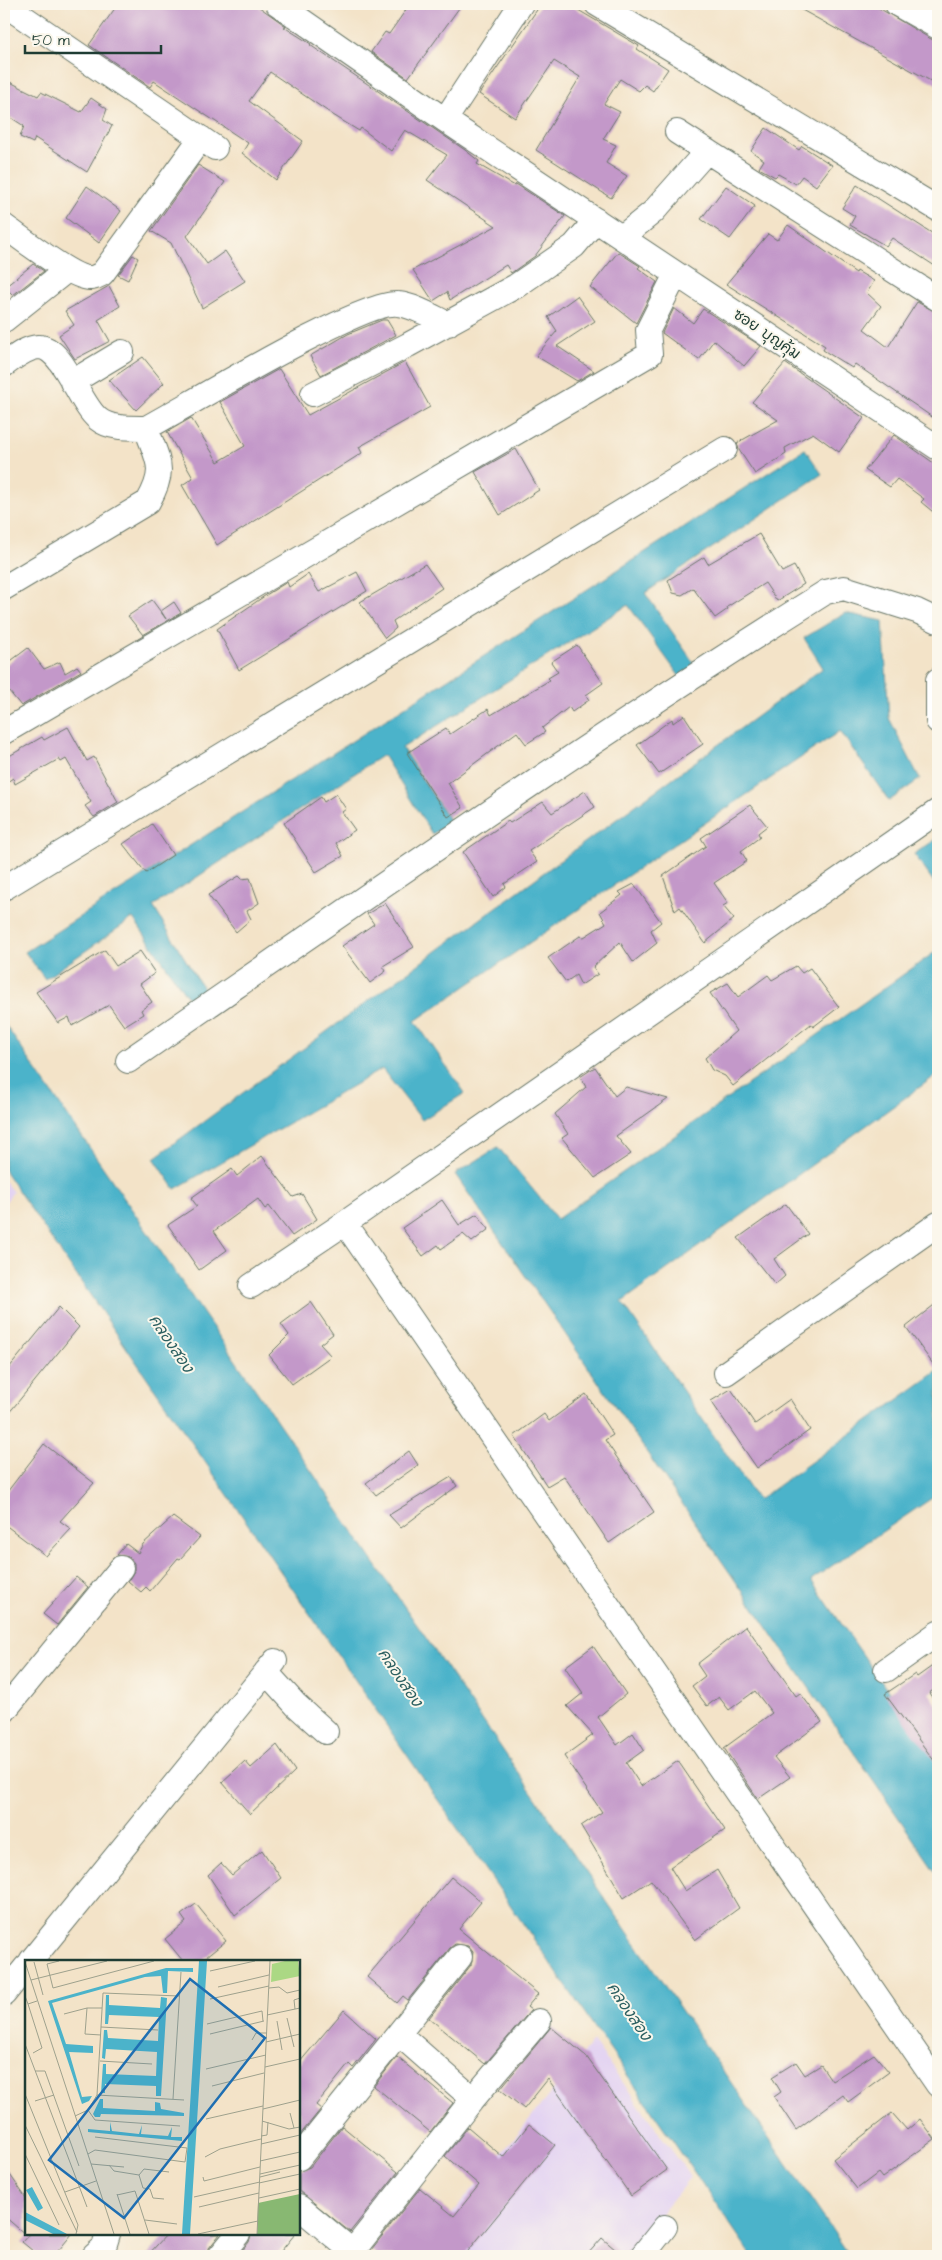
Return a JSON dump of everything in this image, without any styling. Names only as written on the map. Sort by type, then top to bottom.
[{"type":"street","points":[[4,4],[208,143],[102,274],[92,279],[82,277],[67,270],[4,226]]},
{"type":"street","name":"ซอย บุญคุ้ม","points":[[278,4],[445,120],[938,448]]},
{"type":"street","points":[[445,120],[521,4]]},
{"type":"street","points":[[597,4],[938,209]]},
{"type":"street","points":[[897,4],[938,27]]},
{"type":"street","points":[[677,132],[938,299]]},
{"type":"street","points":[[622,237],[654,212],[707,151]]},
{"type":"street","points":[[313,394],[448,324],[548,265],[574,246],[596,220]]},
{"type":"street","points":[[4,320],[67,270]]},
{"type":"street","points":[[4,732],[650,354],[648,330],[676,274]]},
{"type":"street","points":[[4,364],[26,350],[40,347],[51,352],[61,362],[86,407],[99,420],[126,428],[146,428],[328,328],[373,308],[398,304],[448,324]]},
{"type":"street","points":[[72,382],[122,352]]},
{"type":"street","points":[[4,588],[148,502],[158,485],[161,469],[146,428]]},
{"type":"street","points":[[4,888],[725,449]]},
{"type":"street","points":[[128,1061],[683,682],[826,592],[844,588],[917,611],[938,621]]},
{"type":"street","points":[[938,680],[938,721]]},
{"type":"street","points":[[251,1286],[345,1224],[938,811]]},
{"type":"street","points":[[345,1224],[932,2061],[938,2085]]},
{"type":"street","points":[[726,1373],[938,1224]]},
{"type":"street","points":[[4,1711],[121,1568]]},
{"type":"street","points":[[886,1670],[938,1633]]},
{"type":"street","points":[[32,1960],[271,1666],[296,1705],[326,1732]]},
{"type":"street","points":[[300,2157],[460,1957]]},
{"type":"street","points":[[4,1994],[25,1968]]},
{"type":"street","points":[[300,2208],[351,2254],[473,2099],[539,2021]]},
{"type":"street","points":[[398,2034],[473,2099]]},
{"type":"street","points":[[642,2256],[665,2227]]},
{"type":"street","points":[[94,2256],[104,2247],[108,2235]]},
{"type":"street","points":[[220,2256],[237,2235]]},
{"type":"shaded area","points":[[4,1181],[13,1192],[4,1204]]},
{"type":"shaded area","points":[[593,2041],[691,2177],[626,2256],[418,2256]]},
{"type":"water","points":[[805,449],[822,474],[645,593],[696,666],[680,677],[628,605],[402,748],[451,823],[432,834],[383,755],[153,906],[204,990],[188,998],[133,918],[45,979],[25,952]]},
{"type":"water","points":[[845,613],[883,621],[889,718],[920,779],[889,801],[840,731],[415,1021],[465,1093],[422,1120],[382,1069],[175,1189],[154,1158],[823,668],[804,638]]},
{"type":"water","points":[[938,838],[938,888],[914,854]]},
{"type":"water","points":[[938,950],[938,1074],[622,1302],[758,1500],[938,1371],[938,1494],[811,1580],[938,1763],[938,1875],[455,1174],[498,1147],[557,1219]]},
{"type":"water","name":"คลองสอง","points":[[4,1023],[850,2256],[752,2256],[4,1170]]},
{"type":"building","points":[[118,4],[255,4],[286,26],[284,27],[465,150],[479,161],[477,164],[515,186],[516,184],[565,216],[535,256],[511,273],[506,265],[450,300],[447,292],[433,301],[413,270],[496,226],[427,180],[447,155],[405,130],[391,151],[361,128],[359,131],[333,115],[270,72],[249,101],[303,141],[276,180],[242,153],[248,143],[154,81],[150,87],[89,45]]},
{"type":"building","points":[[410,4],[462,4],[408,78],[371,52],[385,32],[389,34]]},
{"type":"building","points":[[541,4],[568,4],[639,46],[637,49],[668,69],[653,91],[645,85],[639,91],[620,79],[604,104],[620,112],[603,139],[616,145],[606,163],[627,176],[611,198],[536,150],[580,77],[554,61],[515,118],[479,94]]},
{"type":"building","points":[[791,4],[872,4],[931,39],[938,41],[938,85]]},
{"type":"building","points":[[4,79],[38,96],[41,92],[81,112],[91,98],[107,109],[103,120],[112,126],[87,172],[35,138],[33,143],[20,137],[24,126],[4,113]]},
{"type":"building","points":[[766,128],[799,150],[802,146],[832,165],[816,186],[802,176],[796,184],[778,174],[775,177],[759,168],[764,160],[751,151]]},
{"type":"building","points":[[198,165],[225,182],[187,236],[207,264],[225,251],[245,281],[202,308],[171,243],[151,231]]},
{"type":"building","points":[[857,185],[938,237],[938,268],[892,238],[886,246],[850,225],[855,216],[842,208]]},
{"type":"building","points":[[87,186],[121,211],[99,243],[66,218]]},
{"type":"building","points":[[726,186],[755,206],[730,239],[701,219]]},
{"type":"building","points":[[788,225],[856,273],[857,271],[874,281],[867,293],[881,306],[864,329],[888,347],[917,302],[938,313],[938,421],[855,364],[852,368],[823,350],[825,346],[726,284],[768,234],[777,240]]},
{"type":"building","points":[[618,252],[640,266],[638,268],[657,282],[636,323],[590,287]]},
{"type":"building","points":[[133,255],[138,258],[128,280],[118,275]]},
{"type":"building","points":[[33,264],[44,271],[13,295],[5,287]]},
{"type":"building","points":[[109,286],[120,306],[98,320],[110,341],[75,359],[59,335],[74,325],[65,311]]},
{"type":"building","points":[[577,296],[595,321],[557,346],[594,371],[577,381],[536,356],[557,331],[548,317]]},
{"type":"building","points":[[674,308],[693,323],[703,309],[761,346],[744,366],[714,340],[699,360],[662,333]]},
{"type":"building","points":[[382,320],[387,320],[396,335],[321,375],[310,356],[348,334]]},
{"type":"building","points":[[143,357],[164,383],[136,410],[109,380]]},
{"type":"building","points":[[405,362],[430,407],[359,447],[362,453],[217,545],[182,485],[193,478],[167,432],[191,418],[218,462],[245,446],[220,402],[279,369],[308,415]]},
{"type":"building","points":[[785,363],[864,418],[839,452],[813,433],[785,448],[786,454],[755,474],[739,450],[737,443],[778,420],[752,402]]},
{"type":"building","points":[[894,435],[938,466],[938,516],[921,502],[924,499],[897,479],[890,487],[865,470]]},
{"type":"building","points":[[516,449],[539,490],[500,515],[475,472]]},
{"type":"building","points":[[759,534],[782,572],[794,566],[804,584],[777,601],[765,583],[727,607],[728,609],[715,618],[693,588],[682,595],[673,593],[668,580],[704,557],[708,564]]},
{"type":"building","points":[[425,564],[442,588],[393,621],[396,628],[385,638],[360,602]]},
{"type":"building","points":[[357,572],[367,591],[239,670],[217,629],[287,582],[289,587],[308,574],[319,592]]},
{"type":"building","points":[[152,600],[166,619],[161,611],[174,602],[181,613],[143,635],[128,616]]},
{"type":"building","points":[[577,645],[603,683],[586,695],[589,700],[572,712],[569,707],[542,728],[545,732],[526,744],[517,732],[448,783],[463,808],[448,817],[407,753],[446,728],[450,734],[488,709],[491,715],[550,680],[548,678],[558,672],[551,662]]},
{"type":"building","points":[[28,648],[44,669],[60,662],[65,673],[77,666],[81,671],[21,706],[9,691],[4,690],[4,666]]},
{"type":"building","points":[[684,715],[703,744],[659,774],[637,745],[672,719],[673,723]]},
{"type":"building","points":[[68,727],[87,761],[94,757],[118,802],[94,817],[85,806],[91,802],[66,759],[61,762],[59,759],[15,784],[13,778],[4,784],[4,759],[42,737],[44,740]]},
{"type":"building","points":[[585,791],[595,807],[529,851],[537,862],[504,884],[506,887],[493,897],[463,852],[508,821],[510,823],[543,802],[552,813]]},
{"type":"building","points":[[336,794],[346,809],[342,812],[355,830],[336,843],[343,856],[316,872],[284,823],[321,797],[324,802]]},
{"type":"building","points":[[750,805],[767,826],[758,833],[760,837],[741,851],[747,861],[714,883],[728,903],[723,906],[734,919],[705,943],[680,907],[675,911],[663,876],[706,846],[701,838]]},
{"type":"building","points":[[152,824],[173,855],[146,873],[123,844]]},
{"type":"building","points":[[239,876],[242,879],[250,878],[259,903],[247,911],[251,919],[236,932],[208,895]]},
{"type":"building","points":[[634,884],[661,922],[651,930],[657,943],[633,962],[620,942],[593,967],[598,974],[581,985],[576,975],[566,982],[548,958],[580,936],[584,937],[606,923],[600,912],[622,895],[619,892]]},
{"type":"building","points":[[385,903],[414,947],[383,966],[386,971],[370,983],[342,946],[374,924],[367,914]]},
{"type":"building","points":[[105,950],[116,966],[140,951],[155,973],[140,984],[152,1002],[141,1010],[143,1014],[124,1026],[109,1005],[72,1026],[69,1017],[58,1023],[36,992]]},
{"type":"building","points":[[796,966],[802,973],[810,968],[839,1007],[813,1027],[811,1024],[733,1086],[725,1076],[712,1070],[705,1058],[736,1031],[710,993],[728,983],[738,997],[768,975],[772,980]]},
{"type":"building","points":[[595,1067],[615,1096],[626,1087],[668,1099],[616,1136],[631,1154],[595,1178],[562,1138],[568,1134],[555,1114],[586,1087],[580,1077]]},
{"type":"building","points":[[262,1156],[293,1197],[302,1194],[317,1219],[292,1236],[269,1206],[265,1209],[258,1199],[214,1231],[227,1250],[199,1270],[168,1225],[197,1206],[191,1198],[232,1169],[237,1176]]},
{"type":"building","points":[[442,1200],[459,1225],[477,1214],[489,1229],[472,1242],[463,1234],[441,1249],[438,1245],[423,1256],[402,1228]]},
{"type":"building","points":[[786,1204],[808,1234],[774,1259],[785,1276],[775,1285],[738,1238]]},
{"type":"building","points":[[311,1302],[333,1334],[320,1344],[331,1356],[292,1384],[269,1355],[289,1335],[281,1324]]},
{"type":"building","points":[[938,1302],[938,1371],[906,1327]]},
{"type":"building","points":[[59,1307],[79,1327],[4,1419],[4,1374]]},
{"type":"building","points":[[731,1389],[755,1424],[790,1399],[810,1430],[757,1468],[711,1401]]},
{"type":"building","points":[[586,1394],[613,1435],[605,1440],[654,1512],[609,1543],[564,1476],[547,1486],[514,1436],[544,1414],[549,1421]]},
{"type":"building","points":[[44,1444],[94,1483],[60,1521],[71,1529],[46,1556],[4,1524],[4,1496]]},
{"type":"building","points":[[409,1451],[418,1465],[376,1495],[366,1483]]},
{"type":"building","points":[[451,1477],[457,1486],[401,1528],[389,1515]]},
{"type":"building","points":[[173,1517],[200,1537],[180,1559],[178,1558],[150,1591],[146,1587],[141,1592],[128,1581],[134,1571],[134,1563],[129,1557],[117,1555],[126,1544],[138,1553],[143,1544]]},
{"type":"building","points":[[76,1577],[88,1587],[57,1625],[43,1614]]},
{"type":"building","points":[[746,1626],[796,1696],[800,1693],[822,1722],[774,1757],[790,1777],[758,1799],[724,1748],[772,1713],[755,1691],[729,1710],[719,1697],[707,1706],[692,1686],[705,1676],[697,1664]]},
{"type":"building","points":[[593,1646],[626,1694],[598,1717],[617,1745],[633,1733],[644,1750],[626,1763],[641,1786],[678,1761],[725,1830],[670,1867],[685,1891],[717,1870],[739,1908],[695,1940],[651,1880],[624,1898],[581,1826],[602,1812],[564,1756],[593,1735],[567,1706],[583,1693],[565,1667]]},
{"type":"building","points":[[938,1662],[938,1687],[929,1693],[938,1706],[938,1766],[885,1694],[915,1674],[917,1677]]},
{"type":"building","points":[[277,1745],[295,1771],[250,1814],[222,1782],[245,1761],[251,1768]]},
{"type":"building","points":[[262,1850],[281,1878],[235,1915],[208,1875],[221,1863],[232,1875]]},
{"type":"building","points":[[451,1877],[481,1902],[459,1929],[538,1994],[527,2007],[531,2010],[485,2064],[429,2018],[471,1965],[473,1952],[468,1946],[455,1944],[450,1948],[408,2000],[403,1996],[397,2003],[367,1977]]},
{"type":"building","points":[[196,1904],[226,1941],[202,1960],[182,1960],[165,1939],[186,1922],[181,1915]]},
{"type":"building","points":[[344,2010],[376,2039],[353,2068],[349,2064],[316,2105],[321,2109],[300,2135],[300,2062]]},
{"type":"building","points":[[551,2027],[586,2056],[667,2170],[631,2196],[548,2079],[524,2109],[500,2089]]},
{"type":"building","points":[[874,2054],[889,2072],[848,2102],[843,2095],[796,2130],[774,2097],[781,2092],[772,2077],[796,2062],[805,2075],[821,2065],[832,2081]]},
{"type":"building","points":[[397,2057],[453,2103],[430,2132],[374,2086]]},
{"type":"building","points":[[892,2113],[907,2130],[920,2119],[935,2139],[882,2178],[878,2173],[857,2189],[833,2159]]},
{"type":"building","points":[[529,2124],[555,2145],[464,2256],[378,2256],[371,2250],[420,2188],[454,2216],[479,2185],[445,2156],[468,2127],[503,2157]]},
{"type":"building","points":[[342,2126],[398,2172],[350,2232],[300,2192],[300,2171],[310,2167]]},
{"type":"building","points":[[4,2166],[25,2197],[25,2234],[4,2216]]},
{"type":"building","points":[[28,2235],[71,2235],[54,2256],[39,2256],[22,2242]]},
{"type":"building","points":[[166,2235],[219,2235],[209,2248],[207,2256],[147,2256]]},
{"type":"building","points":[[251,2235],[294,2235],[277,2256],[238,2256],[249,2242]]},
{"type":"building","points":[[602,2238],[623,2256],[586,2256]]}]
